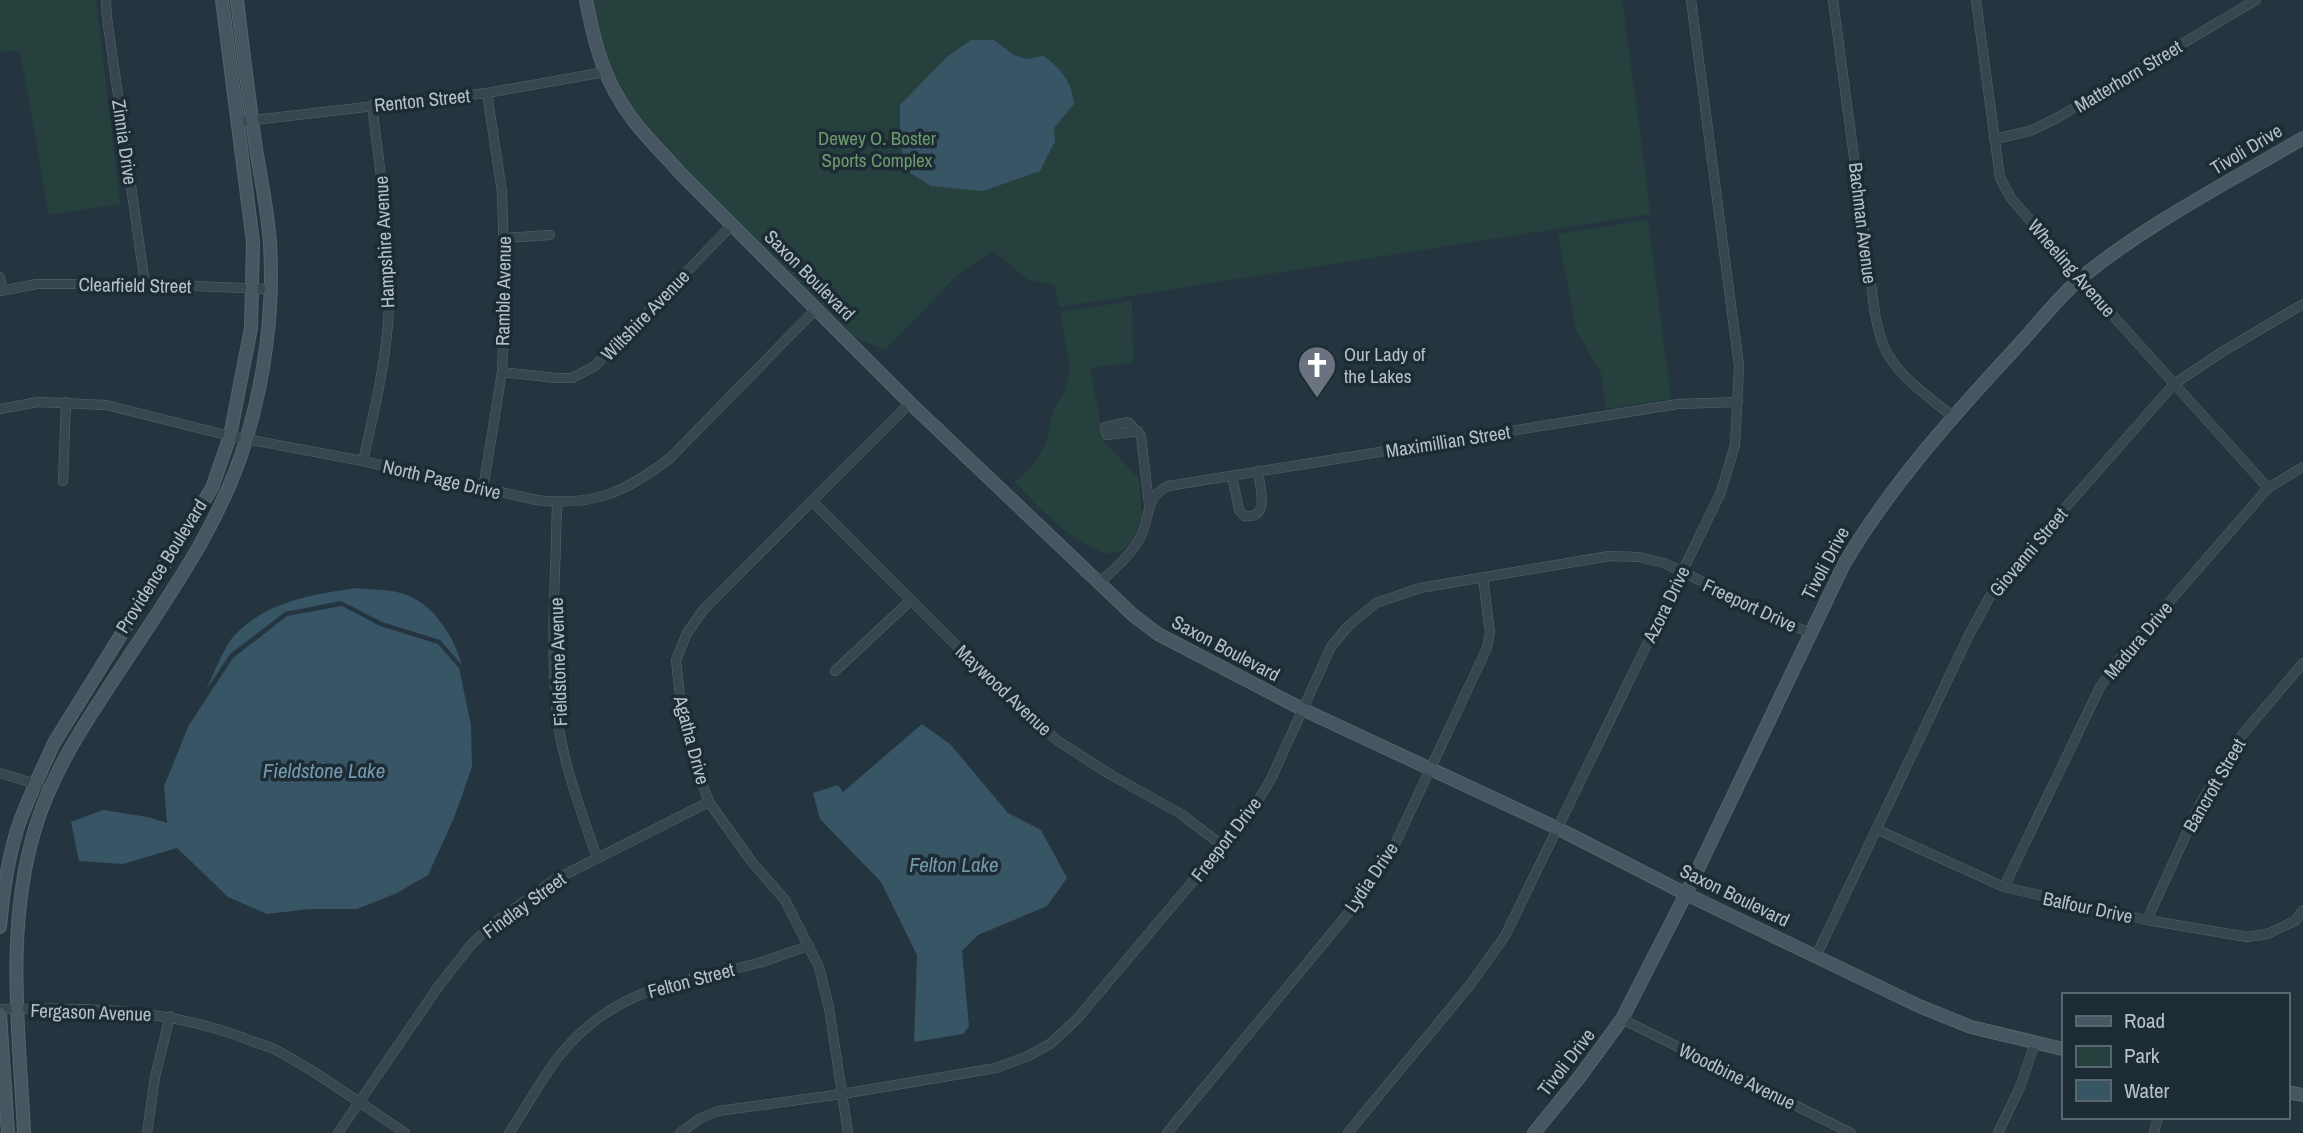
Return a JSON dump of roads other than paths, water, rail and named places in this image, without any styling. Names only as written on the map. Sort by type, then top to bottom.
[{"type":"main road","name":"Providence Boulevard","points":[[0,927],[2,893],[18,826],[54,743],[212,488],[230,436],[251,328],[253,242],[222,0]]},
{"type":"main road","name":"Providence Boulevard","points":[[24,1130],[16,1009],[17,932],[20,893],[35,828],[71,745],[206,535],[229,490],[247,438],[268,330],[270,244],[237,0]]},
{"type":"main road","name":"Saxon Boulevard","points":[[586,0],[596,47],[605,72],[621,103],[644,133],[732,225],[911,403],[1133,615],[1158,634],[1302,709],[1557,828],[1686,894],[1919,1006],[1971,1027],[2062,1049]]},
{"type":"main road","name":"Tivoli Drive","points":[[1539,1131],[1622,1019],[1686,894],[1844,564],[1868,523],[1895,486],[1953,417],[2080,279],[2127,243],[2303,138]]},
{"type":"main road","points":[[0,1012],[5,1130]]},
{"type":"street","name":"Zinnia Drive","points":[[106,0],[145,284]]},
{"type":"street","points":[[222,0],[228,0]]},
{"type":"street","name":"Azora Drive","points":[[1348,1133],[1469,986],[1505,936],[1721,492],[1735,445],[1739,366],[1691,0]]},
{"type":"street","name":"Bachman Avenue","points":[[1833,0],[1880,335],[1889,356],[1910,381],[1953,417]]},
{"type":"street","name":"Wheeling Avenue","points":[[1976,0],[2000,178],[2011,198],[2080,279],[2269,488]]},
{"type":"street","name":"Matterhorn Street","points":[[1994,139],[2030,131],[2055,119],[2256,0]]},
{"type":"street","name":"Renton Street","points":[[237,122],[487,93],[605,72]]},
{"type":"street","name":"Ramble Avenue","points":[[483,489],[502,372],[505,238],[497,149],[487,93]]},
{"type":"street","name":"Hampshire Avenue","points":[[363,461],[381,381],[388,324],[387,233],[372,105]]},
{"type":"street","name":"Wiltshire Avenue","points":[[502,372],[572,378],[596,366],[732,225]]},
{"type":"street","points":[[505,238],[550,235]]},
{"type":"street","points":[[0,277],[1,290]]},
{"type":"street","name":"Clearfield Street","points":[[1,290],[37,284],[145,284],[270,289]]},
{"type":"street","name":"Giovanni Street","points":[[1816,956],[1989,598],[2174,384],[2303,304]]},
{"type":"street","name":"North Page Drive","points":[[0,409],[38,402],[106,405],[230,436],[363,461],[483,489],[557,502],[597,499],[646,477],[670,458],[816,309]]},
{"type":"street","points":[[63,481],[66,402]]},
{"type":"street","name":"Maximillian Street","points":[[1149,505],[1160,490],[1168,486],[1678,404],[1738,402]]},
{"type":"street","name":"Agatha Drive","points":[[848,1133],[829,1008],[819,967],[785,900],[752,862],[709,802],[693,759],[682,715],[676,660],[687,633],[704,609],[911,403]]},
{"type":"street","points":[[1099,583],[1140,539],[1148,518],[1149,505],[1141,436],[1138,431]]},
{"type":"street","name":"Madura Drive","points":[[2004,887],[2100,687],[2118,661],[2269,488],[2303,467]]},
{"type":"street","points":[[1232,476],[1239,510],[1244,516],[1254,516],[1258,515],[1262,508],[1258,471]]},
{"type":"street","name":"Maywood Avenue","points":[[812,500],[1014,703],[1058,741],[1111,775],[1181,814],[1223,846]]},
{"type":"street","name":"Fieldstone Avenue","points":[[557,502],[554,669],[558,722],[567,769],[597,858]]},
{"type":"street","name":"Freeport Drive","points":[[680,1133],[699,1119],[718,1111],[842,1094],[996,1068],[1050,1044],[1077,1019],[1251,811],[1271,779],[1331,647],[1348,626],[1376,603],[1420,588],[1609,556],[1639,557],[1664,563],[1811,634]]},
{"type":"street","name":"Lydia Drive","points":[[1167,1133],[1359,900],[1395,844],[1487,648],[1490,632],[1483,578]]},
{"type":"street","points":[[835,671],[910,601]]},
{"type":"street","name":"Bancroft Street","points":[[2147,920],[2200,804],[2242,734],[2303,663]]},
{"type":"street","points":[[0,773],[35,785],[52,787]]},
{"type":"street","name":"Findlay Street","points":[[338,1133],[438,987],[489,926],[554,880],[709,802]]},
{"type":"street","name":"Balfour Drive","points":[[1876,829],[2004,887],[2147,920],[2246,937],[2267,934],[2295,921],[2303,909]]},
{"type":"street","points":[[2,893],[20,893]]},
{"type":"street","name":"Felton Street","points":[[509,1133],[565,1049],[608,1010],[645,991],[675,981],[759,962],[808,946]]},
{"type":"street","name":"Fergason Avenue","points":[[0,1012],[16,1009],[88,1008],[170,1016],[219,1028],[272,1049],[405,1133]]},
{"type":"street","points":[[147,1133],[155,1077],[170,1016]]},
{"type":"street","name":"Woodbine Avenue","points":[[1622,1019],[1851,1133]]},
{"type":"street","points":[[1997,1133],[2020,1087],[2035,1043]]},
{"type":"street","points":[[5,1130],[24,1130]]},
{"type":"water","points":[[971,40],[994,40],[1014,55],[1026,59],[1043,56],[1064,76],[1071,89],[1074,104],[1054,128],[1055,141],[1040,171],[983,191],[931,186],[905,170],[900,137],[900,105],[948,56]]},
{"type":"water","points":[[357,588],[401,593],[423,604],[447,631],[462,665],[440,640],[382,622],[341,601],[285,612],[230,654],[206,690],[229,642],[259,615],[307,597]]},
{"type":"water","name":"Fieldstone Lake","points":[[342,606],[380,626],[438,644],[459,668],[471,725],[472,767],[454,818],[428,875],[397,893],[357,909],[309,909],[267,914],[228,897],[177,848],[123,864],[79,861],[71,822],[103,810],[167,823],[164,786],[189,725],[233,658],[287,616]]},
{"type":"water","name":"Felton Lake","points":[[922,724],[950,744],[1008,813],[1041,830],[1067,878],[1047,906],[978,935],[962,951],[969,1026],[963,1034],[914,1042],[917,955],[881,882],[820,819],[813,793],[838,785],[843,792]]},
{"type":"place","name":"Our Lady of the Lakes","points":[[1317,399]]},
{"type":"park label","name":"Dewey O. Boster Sports Complex","points":[[877,149]]}]
